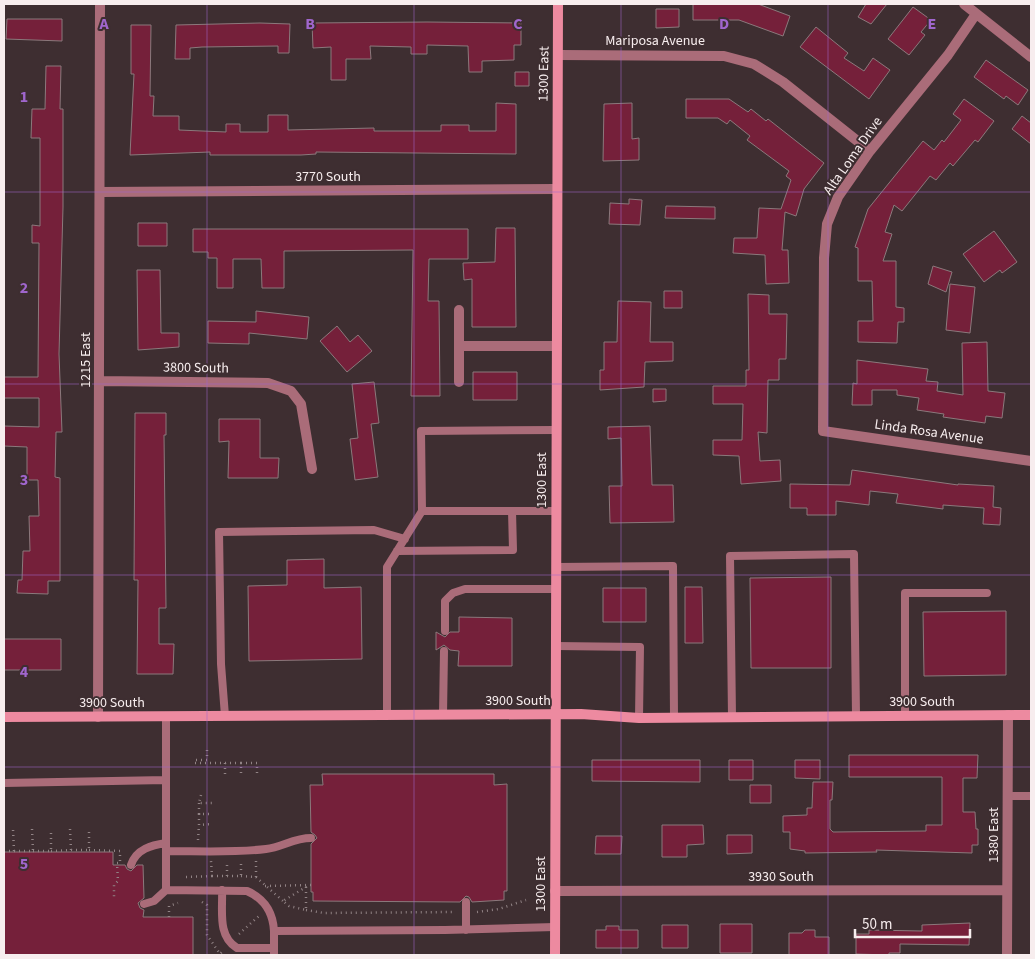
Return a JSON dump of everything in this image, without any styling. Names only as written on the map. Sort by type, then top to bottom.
[{"type":"main road","name":"1300 East","points":[[555,955],[558,4]]},
{"type":"main road","name":"3900 South","points":[[4,717],[556,714],[639,718],[1031,715]]},
{"type":"street","name":"1215 East","points":[[98,717],[100,4]]},
{"type":"street","points":[[964,4],[1031,57]]},
{"type":"street","name":"Alta Loma Drive","points":[[823,431],[824,258],[828,224],[838,197],[870,151],[948,55],[976,14]]},
{"type":"street","name":"Mariposa Avenue","points":[[558,55],[710,55],[739,59],[776,77],[870,151]]},
{"type":"street","name":"3770 South","points":[[100,192],[556,189]]},
{"type":"street","points":[[459,310],[460,382]]},
{"type":"street","points":[[459,346],[556,346]]},
{"type":"street","name":"3800 South","points":[[99,381],[268,382],[291,391],[301,404],[312,469]]},
{"type":"street","name":"Linda Rosa Avenue","points":[[823,431],[1031,461]]},
{"type":"street","name":"1380 East","points":[[1007,955],[1008,715]]},
{"type":"street","name":"3930 South","points":[[555,891],[1007,890]]},
{"type":"lane","points":[[387,715],[387,567],[422,511],[421,431],[556,430]]},
{"type":"lane","points":[[422,511],[556,511]]},
{"type":"lane","points":[[398,551],[513,550],[512,511]]},
{"type":"lane","points":[[225,716],[221,664],[219,532],[374,530],[405,539]]},
{"type":"lane","points":[[732,717],[730,556],[854,554],[856,716]]},
{"type":"lane","points":[[556,567],[673,566],[674,717]]},
{"type":"lane","points":[[445,631],[445,601],[453,592],[465,589],[556,590]]},
{"type":"lane","points":[[905,716],[905,593],[987,593]]},
{"type":"lane","points":[[556,646],[640,647],[639,718]]},
{"type":"lane","points":[[443,715],[444,651]]},
{"type":"lane","points":[[166,716],[166,890]]},
{"type":"lane","points":[[4,783],[166,780]]},
{"type":"lane","points":[[1008,796],[1031,796]]},
{"type":"lane","points":[[131,865],[140,851],[151,845],[258,850],[278,846],[295,839],[311,838]]},
{"type":"lane","points":[[144,904],[154,901],[166,890],[222,890],[244,890],[258,897],[272,914],[274,952],[237,948],[226,938],[223,932],[222,890]]},
{"type":"lane","points":[[466,902],[466,930]]},
{"type":"lane","points":[[274,931],[466,930],[555,927]]},
{"type":"path","points":[[207,750],[207,760],[195,760],[195,763],[257,763],[257,777]]},
{"type":"path","points":[[225,763],[225,777]]},
{"type":"path","points":[[241,763],[241,777]]},
{"type":"path","points":[[198,840],[201,795]]},
{"type":"path","points":[[199,803],[212,803]]},
{"type":"path","points":[[199,814],[213,814]]},
{"type":"path","points":[[199,825],[212,824]]},
{"type":"path","points":[[89,828],[89,850]]},
{"type":"path","points":[[13,829],[14,851]]},
{"type":"path","points":[[32,829],[33,851]]},
{"type":"path","points":[[51,829],[51,851]]},
{"type":"path","points":[[70,829],[71,850]]},
{"type":"path","points":[[4,851],[120,851],[120,863],[118,863],[114,898]]},
{"type":"path","points":[[211,861],[212,876]]},
{"type":"path","points":[[227,861],[227,876]]},
{"type":"path","points":[[241,861],[242,876]]},
{"type":"path","points":[[256,861],[256,877]]},
{"type":"path","points":[[186,877],[256,877],[289,906],[324,913],[455,912]]},
{"type":"path","points":[[265,886],[308,886]]},
{"type":"path","points":[[277,905],[308,886]]},
{"type":"path","points":[[306,910],[308,886]]},
{"type":"path","points":[[476,912],[499,909],[526,900]]},
{"type":"path","points":[[193,903],[203,902],[207,905],[207,935],[221,954]]},
{"type":"path","points":[[169,917],[169,906],[181,903]]},
{"type":"path","points":[[239,934],[260,915]]},
{"type":"building","points":[[693,4],[758,4],[790,16],[783,36],[739,20],[693,20]]},
{"type":"building","points":[[866,4],[887,4],[871,24],[858,17]]},
{"type":"building","points":[[913,7],[931,20],[921,32],[925,35],[909,55],[888,39]]},
{"type":"building","points":[[656,9],[679,9],[679,27],[656,28]]},
{"type":"building","points":[[7,19],[62,19],[62,41],[6,39]]},
{"type":"building","points":[[312,23],[521,23],[521,45],[514,45],[514,60],[482,61],[482,72],[469,72],[468,46],[427,45],[427,54],[411,54],[411,47],[370,46],[371,59],[346,59],[346,80],[331,80],[331,47],[313,48]]},
{"type":"building","points":[[290,24],[289,53],[278,53],[278,46],[202,47],[190,48],[190,59],[175,59],[176,25]]},
{"type":"building","points":[[131,25],[151,25],[150,96],[154,96],[153,116],[179,116],[179,130],[226,132],[226,124],[240,124],[240,132],[268,132],[268,115],[288,115],[288,130],[374,128],[374,131],[441,131],[441,125],[469,125],[469,131],[496,131],[496,103],[516,104],[516,154],[316,152],[316,154],[301,155],[210,155],[210,152],[130,155],[134,74],[131,74]]},
{"type":"building","points":[[816,27],[848,53],[844,58],[864,71],[873,58],[890,70],[869,99],[800,47]]},
{"type":"building","points":[[986,60],[1028,90],[1018,105],[1006,96],[1004,99],[974,77]]},
{"type":"building","points":[[46,66],[61,66],[60,109],[63,109],[63,207],[59,354],[62,432],[56,432],[55,477],[60,478],[60,581],[48,581],[48,594],[17,593],[18,580],[22,580],[23,551],[30,551],[29,516],[39,516],[38,480],[27,480],[27,447],[4,446],[4,426],[39,427],[39,398],[4,398],[4,377],[38,377],[39,243],[32,243],[32,225],[40,226],[40,138],[31,138],[32,109],[45,109]]},
{"type":"building","points":[[515,72],[529,72],[529,86],[515,86]]},
{"type":"building","points":[[686,99],[729,99],[748,112],[751,109],[766,121],[768,119],[824,163],[804,189],[796,216],[785,212],[782,250],[788,250],[789,283],[766,284],[765,255],[733,253],[734,238],[757,238],[759,208],[781,209],[791,180],[786,176],[789,171],[747,140],[750,136],[730,120],[727,124],[718,118],[686,118]]},
{"type":"building","points":[[964,99],[994,121],[978,142],[975,140],[953,166],[950,163],[936,180],[930,176],[902,211],[894,205],[885,232],[892,234],[883,261],[896,261],[896,307],[904,308],[904,322],[898,322],[897,343],[858,342],[858,321],[873,321],[872,281],[858,281],[858,248],[855,247],[868,209],[923,141],[934,150],[942,140],[944,142],[961,120],[953,114]]},
{"type":"building","points":[[632,103],[632,139],[639,138],[639,160],[603,161],[604,104]]},
{"type":"building","points":[[1022,116],[1031,123],[1031,144],[1012,129]]},
{"type":"building","points":[[629,199],[642,200],[640,225],[609,224],[610,203],[629,204]]},
{"type":"building","points":[[666,206],[715,207],[715,219],[665,218]]},
{"type":"building","points":[[138,223],[167,223],[167,246],[138,246]]},
{"type":"building","points":[[496,228],[515,228],[516,327],[472,327],[472,279],[464,280],[463,263],[495,262]]},
{"type":"building","points":[[193,229],[468,229],[468,259],[429,259],[428,301],[439,301],[440,396],[411,396],[413,250],[284,251],[284,288],[262,288],[261,259],[233,259],[233,288],[217,288],[217,258],[208,258],[208,252],[193,252]]},
{"type":"building","points":[[994,231],[1017,262],[1002,273],[1000,270],[984,282],[963,254]]},
{"type":"building","points":[[933,266],[952,272],[946,292],[928,284]]},
{"type":"building","points":[[137,270],[160,270],[161,333],[179,333],[179,347],[138,350]]},
{"type":"building","points":[[950,284],[975,287],[970,333],[946,330]]},
{"type":"building","points":[[664,291],[682,291],[682,308],[664,308]]},
{"type":"building","points":[[748,294],[769,295],[769,314],[787,314],[786,359],[779,359],[779,380],[768,380],[767,433],[758,432],[760,461],[780,460],[781,481],[741,484],[739,456],[713,455],[713,440],[742,440],[743,404],[713,404],[713,386],[746,386],[746,370],[749,370]]},
{"type":"building","points":[[618,301],[651,302],[650,342],[673,342],[673,361],[645,362],[644,387],[600,390],[600,370],[604,370],[604,342],[617,342]]},
{"type":"building","points":[[256,311],[309,317],[307,339],[249,333],[249,344],[208,343],[208,321],[256,322]]},
{"type":"building","points":[[337,326],[350,342],[358,335],[372,351],[347,372],[320,341]]},
{"type":"building","points":[[987,342],[988,391],[1005,393],[1002,418],[986,416],[985,423],[943,417],[944,414],[917,410],[919,398],[897,395],[897,390],[872,390],[872,405],[852,405],[853,383],[857,384],[857,360],[928,369],[926,381],[938,382],[937,391],[963,395],[962,343]]},
{"type":"building","points":[[473,372],[517,372],[517,400],[473,400]]},
{"type":"building","points":[[374,382],[379,423],[371,424],[378,477],[355,480],[350,439],[358,438],[352,384]]},
{"type":"building","points":[[653,389],[666,389],[666,401],[653,402]]},
{"type":"building","points":[[135,413],[166,413],[166,435],[164,435],[166,608],[159,608],[159,644],[174,644],[173,674],[137,674],[138,580],[134,580]]},
{"type":"building","points":[[219,419],[260,419],[260,458],[279,458],[278,478],[228,478],[229,441],[219,442]]},
{"type":"building","points":[[650,426],[652,485],[673,485],[674,522],[610,523],[609,486],[622,486],[621,438],[608,439],[608,427]]},
{"type":"building","points":[[852,470],[958,485],[994,486],[993,507],[1001,508],[1000,525],[983,524],[984,508],[943,505],[943,509],[896,503],[898,494],[870,491],[869,505],[836,501],[836,515],[807,515],[807,508],[790,508],[790,484],[850,485]]},
{"type":"building","points":[[324,559],[324,588],[361,587],[362,659],[249,661],[248,586],[287,585],[287,560]]},
{"type":"building","points":[[831,577],[831,668],[751,668],[750,578]]},
{"type":"building","points":[[685,587],[702,587],[703,643],[685,643]]},
{"type":"building","points":[[603,588],[646,588],[646,622],[603,622]]},
{"type":"building","points":[[1006,611],[1006,675],[924,676],[923,612]]},
{"type":"building","points":[[459,617],[512,618],[512,666],[458,666],[459,651],[450,650],[444,645],[436,650],[436,632],[445,637],[450,632],[459,632]]},
{"type":"building","points":[[4,639],[61,639],[61,670],[4,670]]},
{"type":"building","points":[[849,755],[978,755],[977,778],[963,778],[963,812],[975,812],[978,845],[972,845],[972,853],[876,850],[877,852],[805,853],[805,851],[790,849],[790,832],[783,832],[783,816],[807,815],[807,808],[812,808],[813,782],[833,782],[832,800],[830,800],[830,829],[833,832],[926,831],[926,825],[942,825],[942,777],[849,777]]},
{"type":"building","points":[[592,760],[700,760],[700,782],[592,781]]},
{"type":"building","points":[[729,760],[753,760],[753,780],[729,780]]},
{"type":"building","points":[[795,760],[820,760],[820,779],[795,778]]},
{"type":"building","points":[[322,774],[494,774],[494,785],[507,784],[507,891],[504,891],[504,900],[472,902],[466,896],[460,902],[313,901],[313,892],[311,892],[311,844],[317,838],[311,832],[310,785],[323,785]]},
{"type":"building","points":[[750,785],[771,785],[771,803],[750,803]]},
{"type":"building","points":[[662,825],[703,825],[704,844],[687,845],[687,857],[662,857]]},
{"type":"building","points":[[727,835],[752,835],[752,853],[727,854]]},
{"type":"building","points":[[596,836],[622,836],[621,854],[595,854]]},
{"type":"building","points":[[4,852],[113,852],[113,865],[125,865],[131,871],[137,865],[143,865],[144,898],[138,903],[140,908],[144,910],[143,917],[193,917],[193,955],[4,955]]},
{"type":"building","points":[[970,923],[969,945],[900,944],[900,953],[889,953],[889,955],[856,954],[856,934],[869,934],[869,930],[922,931],[922,925]]},
{"type":"building","points":[[720,924],[752,924],[752,953],[720,953]]},
{"type":"building","points":[[662,925],[688,925],[688,948],[662,948]]},
{"type":"building","points":[[606,926],[619,926],[619,930],[638,930],[638,948],[596,948],[596,930],[606,930]]},
{"type":"building","points":[[805,930],[815,930],[815,937],[829,937],[829,955],[789,955],[789,933],[802,933]]}]
